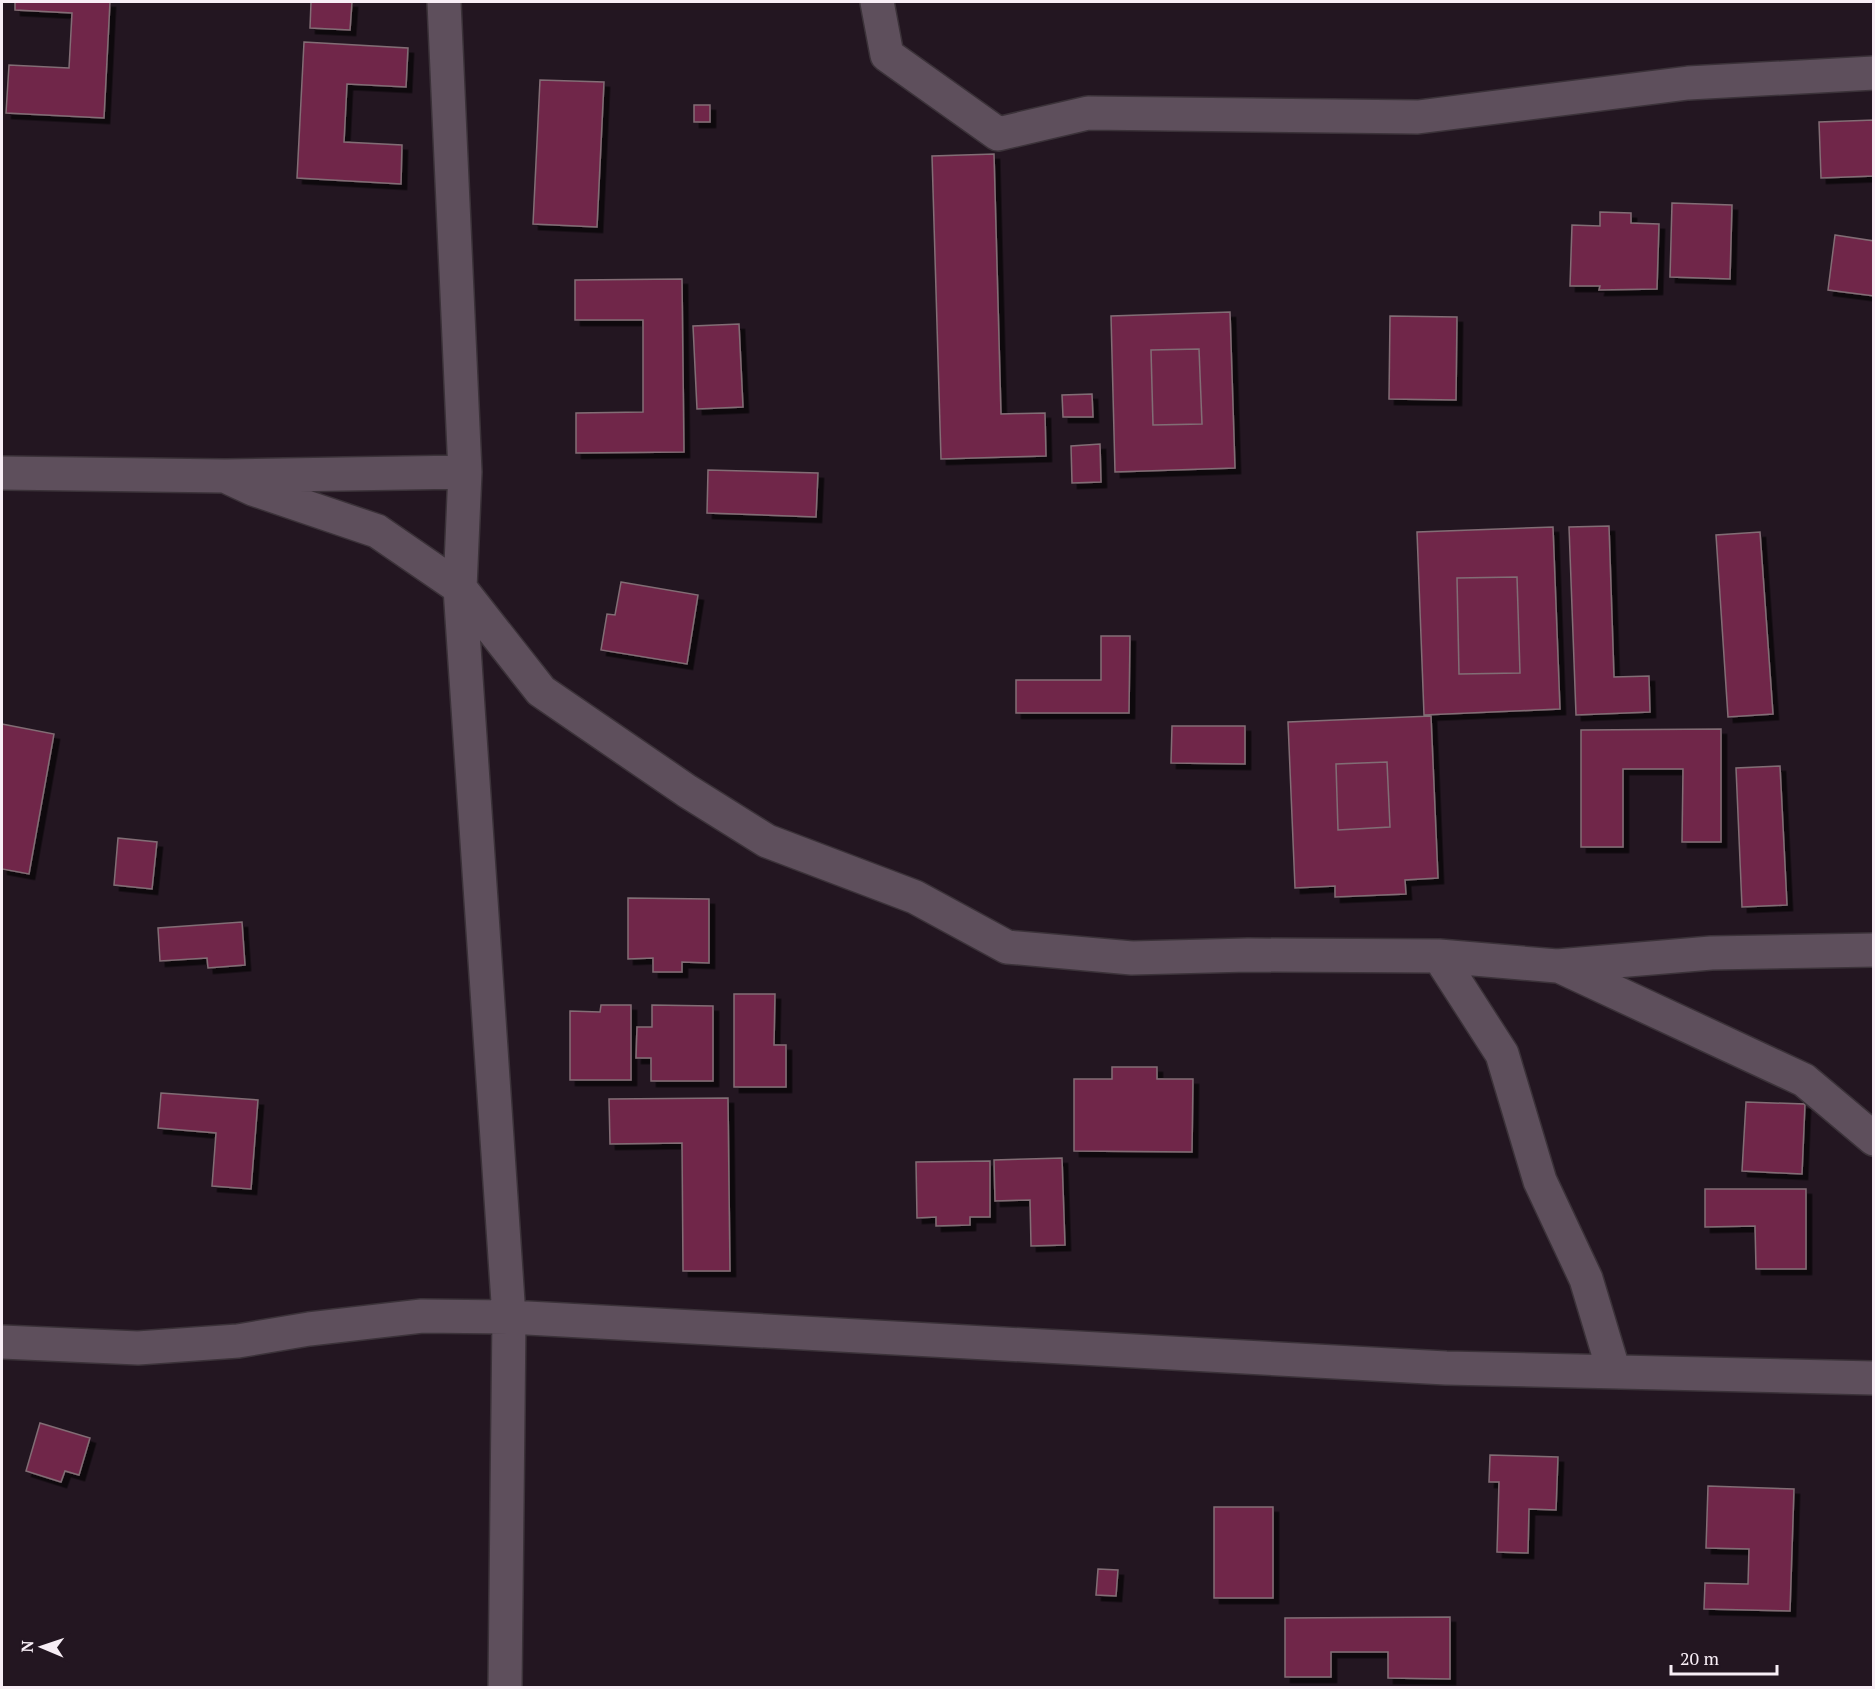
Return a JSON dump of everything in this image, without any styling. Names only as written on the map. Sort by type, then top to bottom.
[{"type":"street","points":[[444,2],[465,472],[460,588],[509,1317],[505,1688]]},
{"type":"street","points":[[877,2],[887,55],[998,134],[1088,113],[1418,117],[1688,83],[1874,74]]},
{"type":"street","points":[[2,473],[225,476],[465,472]]},
{"type":"street","points":[[225,476],[253,489],[377,531],[460,588],[541,692],[687,791],[767,841],[915,897],[1007,947],[1132,958],[1248,955],[1439,956],[1557,966],[1711,952],[1874,950]]},
{"type":"street","points":[[1439,956],[1502,1054],[1540,1181],[1586,1279],[1614,1372]]},
{"type":"street","points":[[1557,966],[1804,1080],[1874,1139]]},
{"type":"street","points":[[2,1342],[138,1348],[238,1341],[309,1329],[422,1316],[509,1317],[1446,1368],[1874,1378]]},
{"type":"building","points":[[15,2],[110,2],[104,118],[6,113],[9,65],[69,68],[72,13],[15,10]]},
{"type":"building","points":[[311,2],[352,2],[350,30],[310,28]]},
{"type":"building","points":[[304,42],[408,48],[406,87],[347,84],[344,142],[402,145],[401,184],[297,178]]},
{"type":"building","points":[[540,80],[604,82],[597,227],[533,224]]},
{"type":"building","points":[[694,105],[710,105],[710,122],[694,122]]},
{"type":"building","points":[[1874,120],[1874,176],[1821,178],[1819,122]]},
{"type":"building","points":[[994,154],[1001,414],[1045,413],[1046,456],[941,459],[932,156]]},
{"type":"building","points":[[1672,203],[1732,205],[1730,279],[1670,277]]},
{"type":"building","points":[[1600,212],[1631,213],[1631,223],[1659,224],[1657,289],[1599,290],[1600,286],[1570,286],[1572,225],[1600,226]]},
{"type":"building","points":[[1835,235],[1874,241],[1874,296],[1828,290]]},
{"type":"building","points":[[682,279],[684,452],[576,453],[576,413],[643,412],[643,320],[575,320],[575,280]]},
{"type":"building","points":[[1230,312],[1235,468],[1115,472],[1111,316]],"holes":[[[1199,349],[1202,424],[1153,425],[1151,350]]]},
{"type":"building","points":[[1390,316],[1457,317],[1456,400],[1389,399]]},
{"type":"building","points":[[739,324],[743,407],[697,409],[693,326]]},
{"type":"building","points":[[1199,349],[1202,424],[1153,425],[1151,350]]},
{"type":"building","points":[[1092,394],[1093,417],[1063,417],[1062,395]]},
{"type":"building","points":[[1100,444],[1101,482],[1072,483],[1071,446]]},
{"type":"building","points":[[708,470],[818,473],[816,517],[707,513]]},
{"type":"building","points":[[1609,526],[1614,677],[1649,676],[1650,712],[1576,715],[1569,527]]},
{"type":"building","points":[[1553,527],[1560,709],[1424,715],[1417,532]],"holes":[[[1517,577],[1520,673],[1459,674],[1457,578]]]},
{"type":"building","points":[[1760,532],[1773,714],[1728,717],[1716,535]]},
{"type":"building","points":[[1517,577],[1520,673],[1459,674],[1457,578]]},
{"type":"building","points":[[621,582],[698,595],[687,664],[601,650],[607,614],[615,615]]},
{"type":"building","points":[[1101,636],[1130,636],[1129,713],[1016,713],[1016,680],[1101,680]]},
{"type":"building","points":[[1431,716],[1438,878],[1405,880],[1406,894],[1335,897],[1335,886],[1295,888],[1288,722]],"holes":[[[1387,762],[1390,827],[1338,830],[1336,764]]]},
{"type":"building","points":[[2,724],[54,734],[29,874],[2,869]]},
{"type":"building","points":[[1172,726],[1245,726],[1245,764],[1171,763]]},
{"type":"building","points":[[1721,729],[1721,842],[1682,842],[1683,769],[1623,769],[1623,847],[1581,847],[1581,730]]},
{"type":"building","points":[[1387,762],[1390,827],[1338,830],[1336,764]]},
{"type":"building","points":[[1780,766],[1787,905],[1742,907],[1736,768]]},
{"type":"building","points":[[118,838],[157,842],[152,889],[114,885]]},
{"type":"building","points":[[628,898],[709,899],[709,963],[682,962],[682,972],[653,972],[653,958],[628,959]]},
{"type":"building","points":[[242,922],[245,965],[208,968],[207,958],[160,961],[158,928]]},
{"type":"building","points":[[734,994],[775,994],[774,1045],[786,1045],[786,1087],[734,1087]]},
{"type":"building","points":[[601,1005],[631,1005],[631,1080],[570,1080],[570,1011],[600,1012]]},
{"type":"building","points":[[652,1005],[713,1006],[713,1081],[651,1081],[651,1058],[636,1058],[637,1027],[652,1027]]},
{"type":"building","points":[[1112,1067],[1157,1067],[1157,1079],[1193,1079],[1192,1152],[1074,1151],[1074,1079],[1112,1079]]},
{"type":"building","points":[[161,1093],[258,1100],[251,1189],[212,1186],[216,1133],[158,1128]]},
{"type":"building","points":[[728,1098],[730,1271],[683,1271],[682,1143],[610,1144],[609,1099]]},
{"type":"building","points":[[1746,1102],[1805,1104],[1802,1174],[1742,1171]]},
{"type":"building","points":[[1062,1158],[1065,1245],[1031,1246],[1030,1200],[995,1201],[994,1160]]},
{"type":"building","points":[[990,1161],[990,1217],[970,1217],[970,1225],[936,1226],[936,1217],[917,1218],[916,1162]]},
{"type":"building","points":[[1705,1189],[1806,1189],[1806,1269],[1756,1269],[1755,1226],[1705,1227]]},
{"type":"building","points":[[40,1423],[90,1438],[79,1475],[65,1471],[61,1482],[26,1471]]},
{"type":"building","points":[[1490,1455],[1558,1457],[1556,1510],[1529,1509],[1528,1553],[1497,1552],[1499,1482],[1489,1482]]},
{"type":"building","points":[[1708,1486],[1794,1489],[1790,1611],[1704,1609],[1705,1583],[1748,1584],[1749,1549],[1706,1548]]},
{"type":"building","points":[[1214,1507],[1273,1507],[1273,1598],[1214,1598]]},
{"type":"building","points":[[1098,1569],[1118,1570],[1116,1596],[1096,1595]]},
{"type":"building","points":[[1450,1617],[1450,1679],[1388,1678],[1388,1652],[1331,1652],[1331,1677],[1285,1677],[1285,1618]]}]
